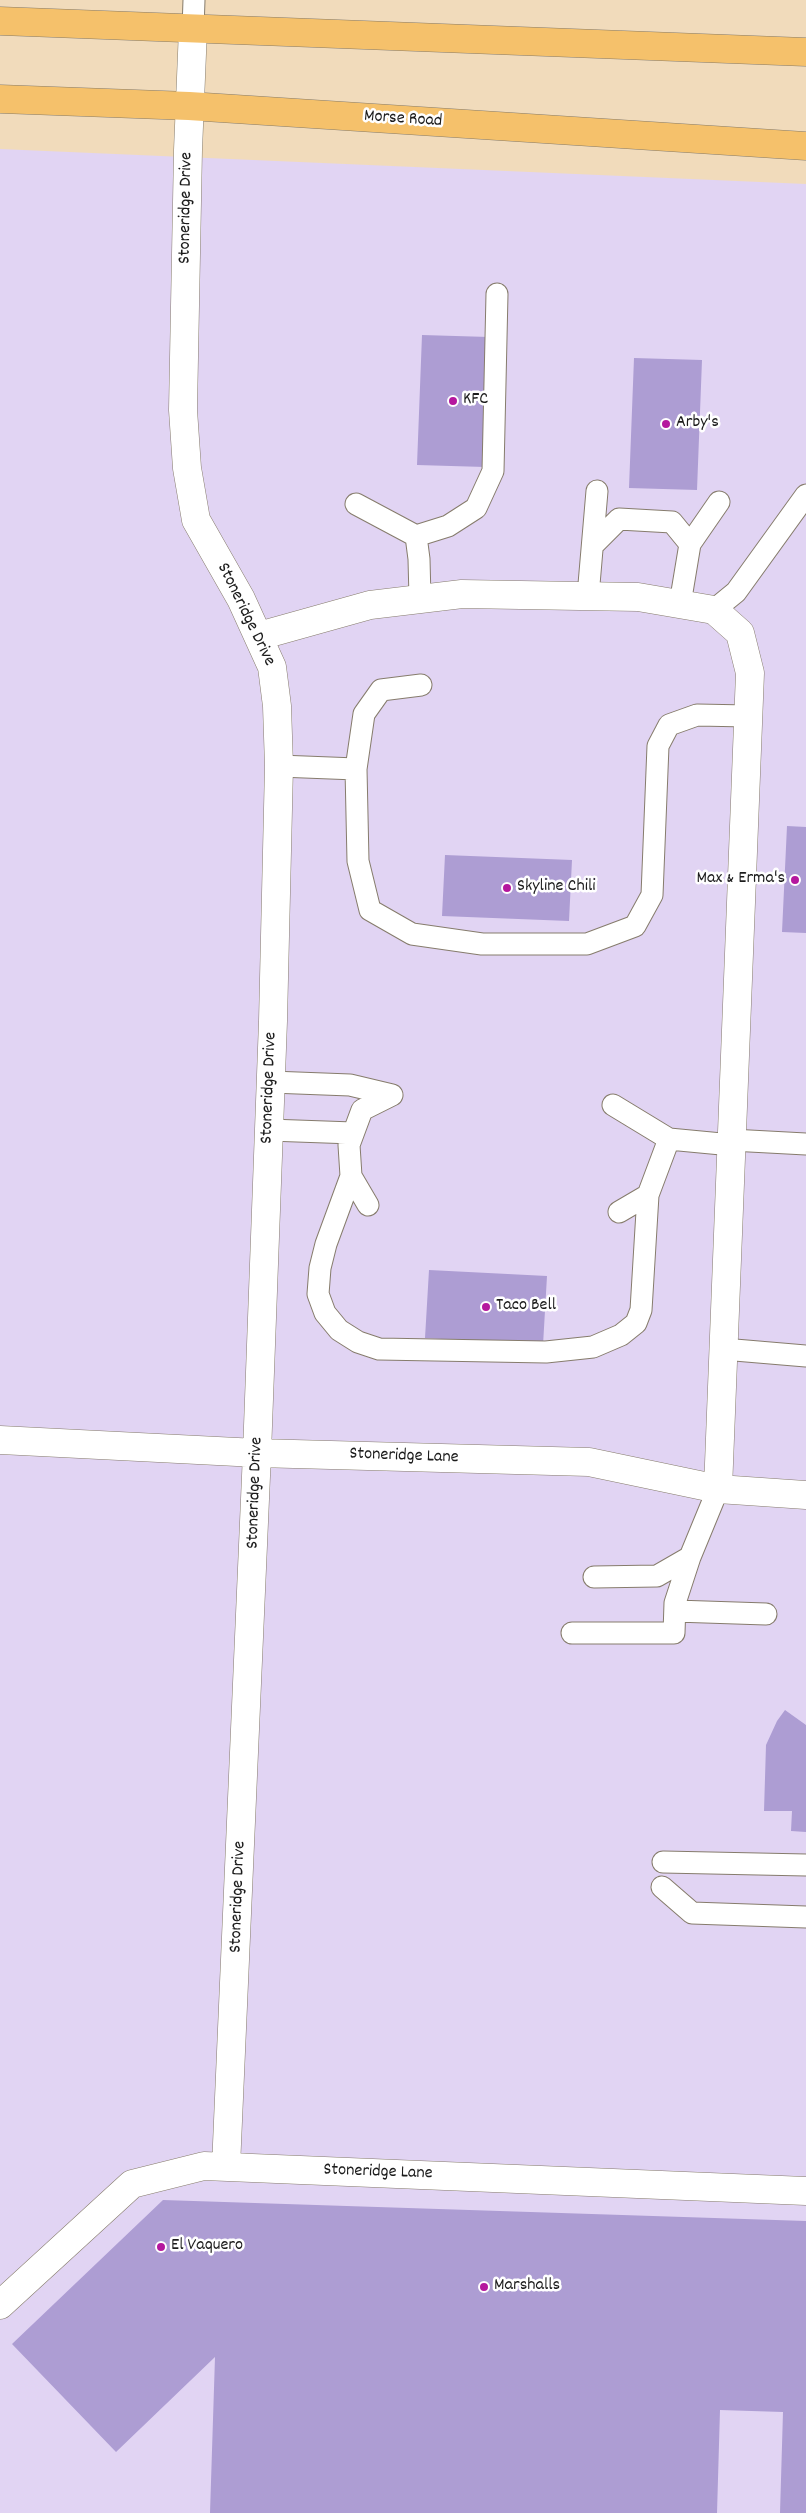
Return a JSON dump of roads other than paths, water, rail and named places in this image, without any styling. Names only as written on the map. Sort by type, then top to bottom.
[{"type":"main road","points":[[0,21],[806,52]]},
{"type":"main road","name":"Morse Road","points":[[0,99],[189,106],[806,146]]},
{"type":"street","name":"Stoneridge Drive","points":[[193,29],[189,106],[183,410],[187,468],[196,520],[242,600],[272,667],[277,706],[279,766],[271,1082],[257,1453],[226,2166]]},
{"type":"street","points":[[259,636],[370,605],[462,594],[638,597],[714,610],[740,633],[750,673],[718,1489]]},
{"type":"street","name":"Stoneridge Lane","points":[[0,1440],[257,1453],[589,1462],[718,1489],[806,1495]]},
{"type":"street","name":"Stoneridge Lane","points":[[0,2305],[132,2184],[204,2166],[806,2191]]},
{"type":"lane","points":[[193,29],[194,0]]},
{"type":"lane","points":[[356,504],[416,536],[448,526],[476,508],[493,470],[497,294]]},
{"type":"lane","points":[[588,596],[597,491]]},
{"type":"lane","points":[[714,610],[736,592],[806,495]]},
{"type":"lane","points":[[680,604],[690,544],[719,502]]},
{"type":"lane","points":[[593,545],[619,519],[672,522],[690,544]]},
{"type":"lane","points":[[416,536],[419,559],[420,598]]},
{"type":"lane","points":[[421,685],[381,690],[364,714],[356,776],[358,861],[370,910],[412,934],[482,944],[587,944],[635,926],[652,895],[658,746],[669,725],[697,716],[748,716]]},
{"type":"lane","points":[[279,766],[356,776]]},
{"type":"lane","points":[[271,1082],[350,1085],[392,1095],[362,1110],[353,1133],[349,1144],[351,1176],[326,1244],[320,1268],[318,1294],[326,1313],[339,1330],[358,1342],[379,1349],[546,1352],[593,1348],[614,1339],[636,1323],[641,1310],[648,1195],[669,1139]]},
{"type":"lane","points":[[613,1105],[669,1139],[806,1144]]},
{"type":"lane","points":[[269,1130],[353,1133]]},
{"type":"lane","points":[[351,1176],[368,1205]]},
{"type":"lane","points":[[619,1212],[648,1195]]},
{"type":"lane","points":[[723,1349],[806,1356]]},
{"type":"lane","points":[[572,1633],[674,1633],[676,1602],[690,1557],[718,1489]]},
{"type":"lane","points":[[594,1578],[658,1576],[690,1557]]},
{"type":"lane","points":[[675,1611],[766,1614]]},
{"type":"lane","points":[[663,1862],[806,1865]]},
{"type":"lane","points":[[662,1887],[692,1913],[806,1917]]},
{"type":"place","name":"KFC","points":[[453,401]]},
{"type":"place","name":"Arby's","points":[[666,424]]},
{"type":"place","name":"Max & Erma's","points":[[795,880]]},
{"type":"place","name":"Skyline Chili","points":[[507,888]]},
{"type":"place","name":"Taco Bell","points":[[486,1307]]},
{"type":"place","name":"El Vaquero","points":[[161,2247]]},
{"type":"place","name":"Marshalls","points":[[484,2287]]}]
